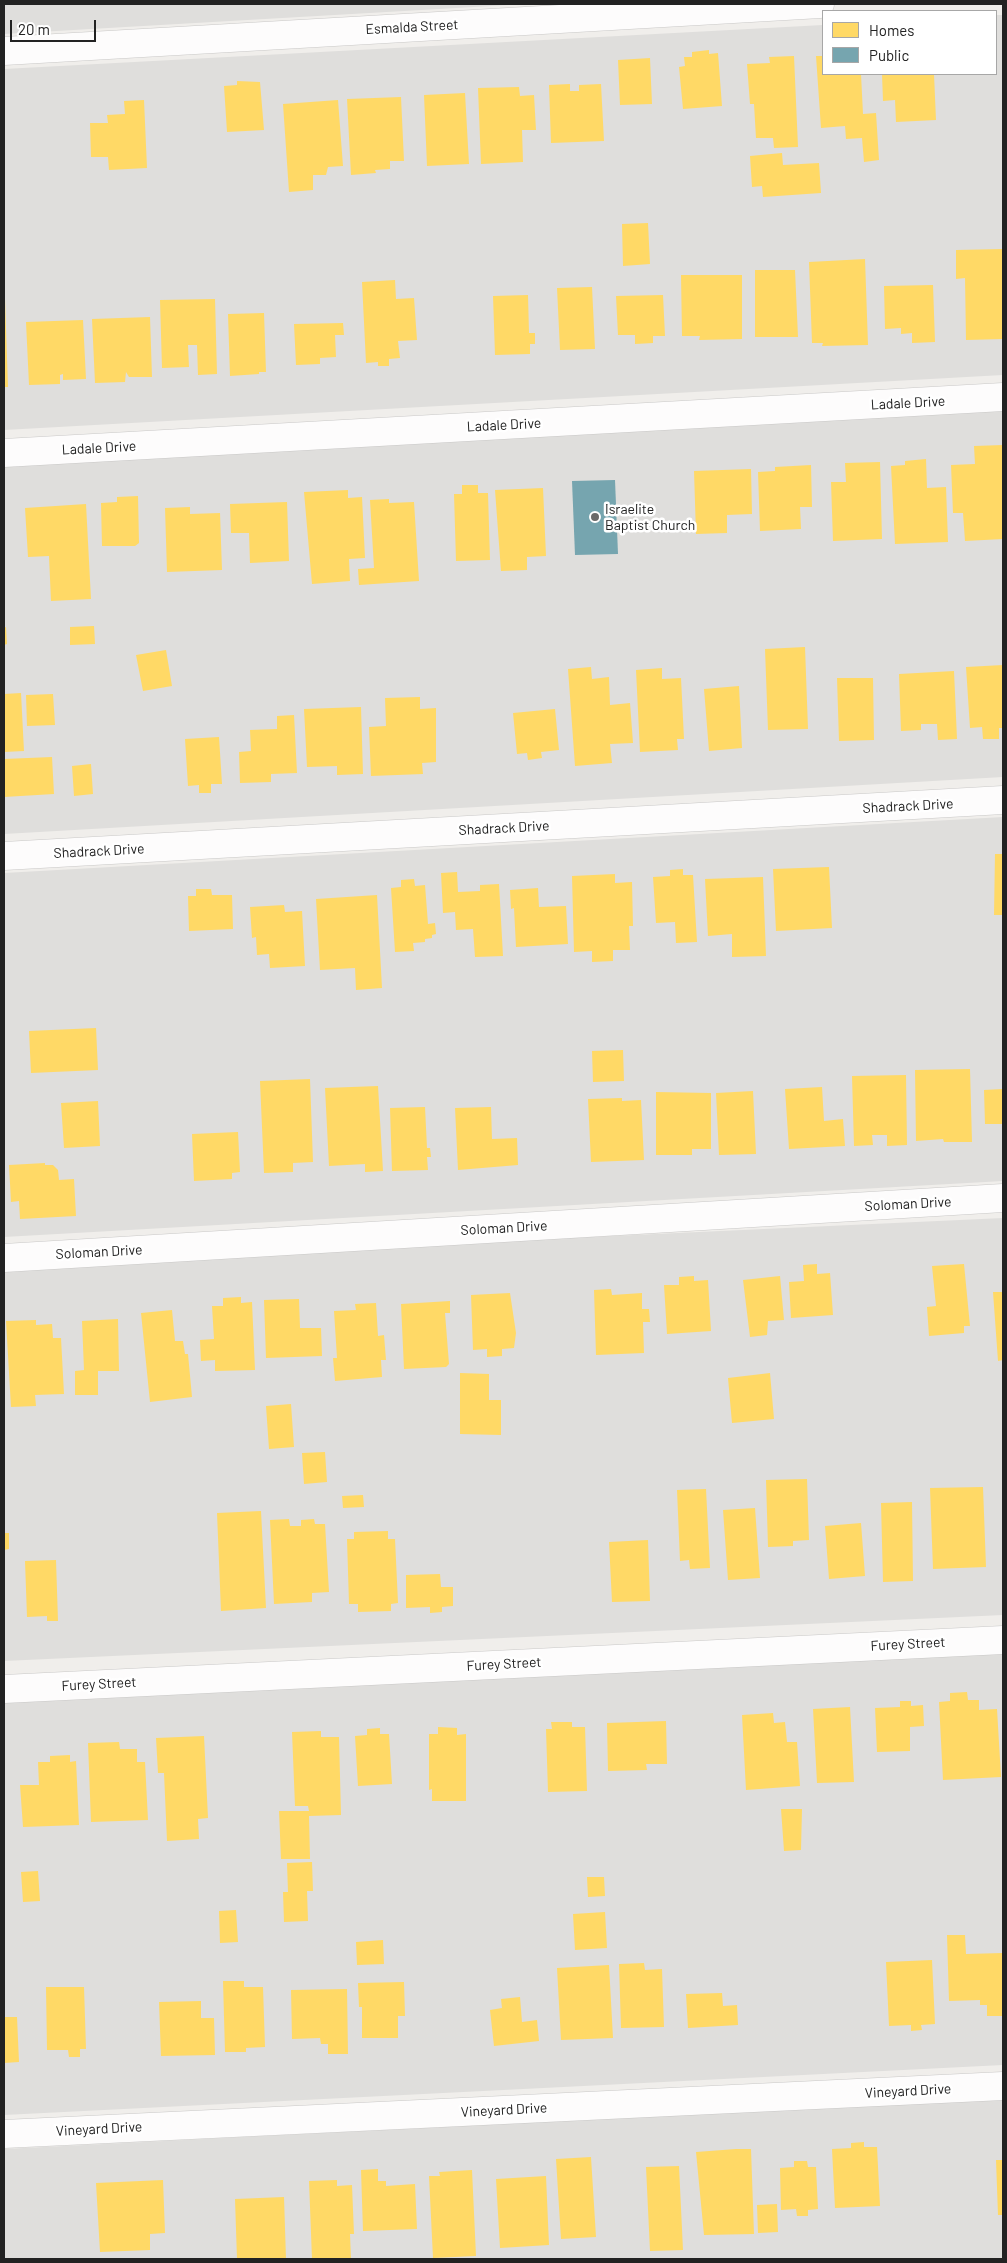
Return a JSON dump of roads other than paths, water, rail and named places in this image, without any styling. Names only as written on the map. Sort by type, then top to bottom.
[{"type":"street","name":"Esmalda Street","points":[[4,51],[820,4]]},
{"type":"street","name":"Ladale Drive","points":[[4,453],[1003,397]]},
{"type":"street","name":"Shadrack Drive","points":[[4,856],[1003,800]]},
{"type":"street","name":"Soloman Drive","points":[[4,1258],[1003,1198]]},
{"type":"street","name":"Furey Street","points":[[4,1689],[1003,1640]]},
{"type":"street","name":"Vineyard Drive","points":[[4,2134],[1003,2086]]},
{"type":"place","name":"Israelite Baptist Church","points":[[595,517]]}]
